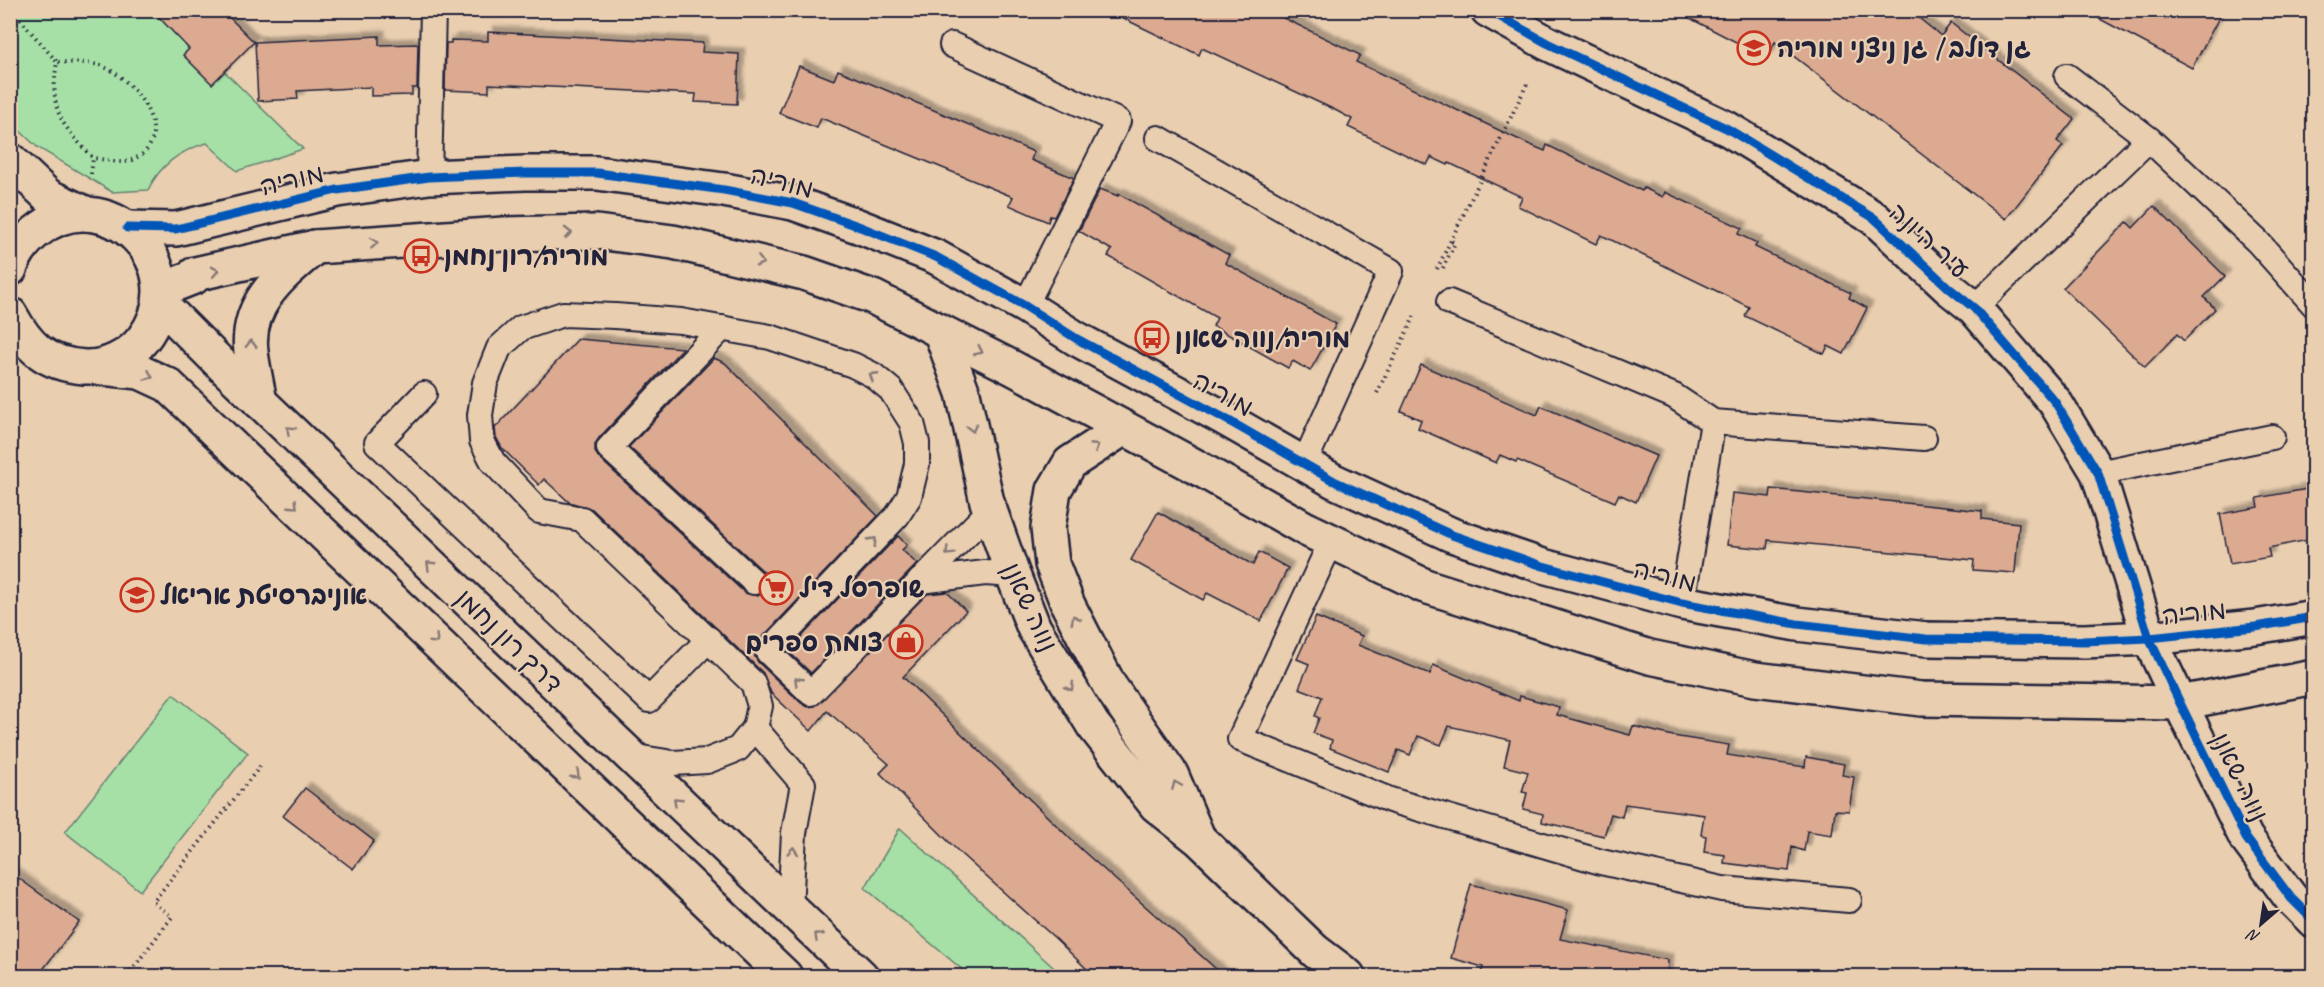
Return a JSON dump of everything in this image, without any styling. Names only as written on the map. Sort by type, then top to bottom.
[{"type":"street","name":"עיר היונה","points":[[1488,10],[1547,43],[1728,129],[1874,218],[1949,288],[1974,308],[2055,402],[2098,472],[2149,638]]},
{"type":"street","points":[[10,160],[48,196],[87,214],[108,218],[127,228],[145,245],[157,266],[160,296],[152,327],[137,347],[116,361],[92,367]]},
{"type":"street","name":"מוריה","points":[[127,228],[176,229],[337,190],[429,177],[597,173],[724,190],[793,203],[936,257],[1025,306],[1077,339],[1222,417],[1334,481],[1452,535],[1543,566],[1682,603],[1797,624],[1926,639],[2084,641],[2149,638],[2255,627],[2313,617]]},
{"type":"street","points":[[11,260],[25,241],[43,226],[64,217],[87,214]]},
{"type":"street","points":[[160,296],[194,277],[195,274],[315,247],[504,234],[597,232],[673,242],[804,273],[873,297],[1013,368],[1331,542],[1425,586],[1650,657],[1755,679],[1922,699],[2180,703],[2313,677]]},
{"type":"street","points":[[260,402],[250,350],[252,323],[264,295],[280,276],[315,247]]},
{"type":"street","name":"דרך רון נחמן","points":[[160,296],[260,402],[861,976]]},
{"type":"street","name":"דרך רון נחמן","points":[[10,314],[22,336],[41,354],[65,365],[140,372],[168,385],[785,976]]},
{"type":"street","name":"נווה שאנן","points":[[941,333],[963,393],[990,510],[1013,575],[1034,628],[1093,724],[1156,805],[1198,839],[1315,951],[1348,976]]},
{"type":"street","name":"נווה שאנן","points":[[1124,428],[1070,463],[1054,490],[1048,528],[1052,564],[1068,605],[1109,685],[1171,774],[1198,839]]},
{"type":"street","name":"נווה שאנן","points":[[2149,638],[2246,838],[2291,898],[2313,921]]},
{"type":"lane","points":[[429,177],[434,10]]},
{"type":"lane","points":[[952,45],[1118,121],[1025,306]]},
{"type":"lane","points":[[2067,76],[2149,140],[2258,242],[2313,305]]},
{"type":"lane","points":[[1158,138],[1391,271],[1304,464]]},
{"type":"lane","points":[[1974,308],[2149,140]]},
{"type":"lane","points":[[1449,302],[1674,396],[1713,422],[1924,438]]},
{"type":"lane","points":[[629,756],[673,763],[707,761],[738,748],[755,728],[760,706],[753,683],[582,519],[539,510],[493,462],[482,441],[480,415],[485,383],[499,348],[521,328],[563,314],[681,321],[770,337],[873,375],[891,390],[903,405],[912,423],[917,443],[917,464],[909,497],[897,516],[768,652],[811,693],[990,510]]},
{"type":"lane","points":[[722,328],[609,448],[754,582]]},
{"type":"lane","points":[[424,394],[377,443],[649,700],[709,639]]},
{"type":"lane","points":[[1682,603],[1713,422]]},
{"type":"lane","points":[[2098,472],[2272,437]]},
{"type":"lane","points":[[1331,542],[1240,739],[1390,800],[1601,861],[1722,889],[1849,900]]},
{"type":"lane","points":[[920,581],[985,573],[1013,575]]},
{"type":"lane","points":[[755,728],[803,784],[794,832],[790,909]]},
{"type":"path","points":[[12,10],[57,62],[91,64],[105,68],[133,89],[152,118],[153,135],[149,149],[128,161],[93,158],[59,118],[53,87],[57,62]]},
{"type":"path","points":[[127,976],[172,918],[153,902],[261,765]]},
{"type":"green space","points":[[10,11],[163,11],[303,149],[237,171],[207,143],[188,150],[172,160],[159,173],[148,190],[112,192],[37,147],[11,119]]},
{"type":"green space","points":[[173,694],[248,753],[140,891],[65,832]]},
{"type":"green space","points":[[900,828],[1064,976],[970,976],[865,888]]},
{"type":"building","points":[[152,10],[222,10],[254,42],[212,84],[183,55],[189,49]]},
{"type":"building","points":[[1106,10],[1267,10],[1360,55],[1356,62],[1526,143],[1545,151],[1547,145],[1642,191],[1644,188],[1663,197],[1665,192],[1742,228],[1738,234],[1757,243],[1755,247],[1851,293],[1849,298],[1867,308],[1844,354],[1828,346],[1824,354],[1745,316],[1749,307],[1601,235],[1596,244],[1518,206],[1522,197],[1449,163],[1448,165],[1431,157],[1427,165],[1348,127],[1352,119],[1335,110],[1202,48],[1199,55]]},
{"type":"building","points":[[1674,10],[1909,10],[1941,36],[1951,23],[2074,119],[2057,141],[2063,146],[2006,219],[1775,42],[1767,58]]},
{"type":"building","points":[[2083,10],[2223,10],[2192,68]]},
{"type":"building","points":[[488,32],[703,43],[702,52],[739,54],[737,104],[695,102],[696,94],[489,84],[489,92],[445,90],[446,43],[451,43],[451,40],[488,41]]},
{"type":"building","points":[[379,36],[379,45],[418,44],[417,88],[412,88],[412,95],[371,96],[371,87],[297,91],[298,99],[258,101],[255,42]]},
{"type":"building","points":[[799,66],[834,80],[838,70],[1034,152],[1031,160],[1074,178],[1054,217],[1050,216],[1048,222],[1009,205],[1013,197],[821,118],[817,128],[779,113]]},
{"type":"building","points":[[1100,189],[1118,196],[1119,194],[1229,255],[1225,263],[1336,324],[1310,371],[1293,361],[1288,368],[1213,326],[1217,318],[1108,256],[1112,250],[1079,231]]},
{"type":"building","points":[[2154,206],[2225,276],[2204,297],[2215,309],[2184,341],[2177,334],[2145,367],[2063,288],[2127,222],[2133,228]]},
{"type":"building","points":[[578,339],[683,348],[599,438],[595,444],[595,452],[745,593],[758,596],[765,591],[768,578],[764,572],[629,447],[714,358],[725,363],[878,516],[758,642],[754,649],[758,662],[801,703],[808,707],[815,706],[927,594],[947,592],[966,611],[903,677],[1083,851],[1224,976],[1094,976],[962,855],[880,773],[889,764],[827,711],[811,731],[771,693],[763,673],[592,509],[569,502],[544,479],[539,485],[502,448],[496,437],[495,428]]},
{"type":"building","points":[[1421,365],[1537,415],[1541,406],[1656,456],[1636,502],[1619,494],[1615,502],[1517,460],[1516,462],[1500,455],[1496,463],[1418,428],[1421,420],[1401,411]]},
{"type":"building","points":[[2313,488],[2313,539],[2268,548],[2270,557],[2230,564],[2220,514],[2259,507],[2257,498]]},
{"type":"building","points":[[1771,489],[1982,511],[1982,519],[2019,523],[2015,573],[1973,570],[1974,560],[1768,540],[1767,549],[1727,545],[1732,493],[1770,497]]},
{"type":"building","points":[[1158,512],[1253,565],[1259,552],[1288,568],[1261,621],[1207,593],[1203,600],[1131,560]]},
{"type":"building","points":[[898,536],[907,545],[902,550],[917,564],[811,673],[788,651]]},
{"type":"building","points":[[1316,617],[1362,636],[1358,645],[1430,674],[1433,665],[1519,701],[1520,696],[1559,707],[1557,715],[1630,735],[1633,726],[1673,736],[1729,745],[1727,755],[1805,767],[1806,757],[1844,764],[1842,775],[1854,777],[1849,811],[1835,810],[1832,835],[1807,831],[1804,851],[1792,847],[1789,871],[1724,863],[1725,855],[1704,852],[1706,836],[1701,835],[1704,815],[1625,804],[1622,817],[1611,814],[1604,836],[1542,822],[1543,814],[1523,809],[1527,793],[1522,792],[1528,772],[1504,766],[1510,740],[1449,726],[1441,745],[1418,736],[1410,755],[1398,750],[1389,772],[1330,748],[1332,740],[1313,733],[1319,718],[1315,716],[1322,697],[1299,688],[1309,664],[1297,659]]},
{"type":"building","points":[[305,788],[374,841],[353,869],[283,816]]},
{"type":"building","points":[[10,872],[79,922],[38,976],[10,976]]},
{"type":"building","points":[[1471,884],[1568,910],[1560,939],[1668,960],[1667,976],[1480,976],[1483,967],[1451,958]]},
{"type":"cycle path","points":[[1488,10],[1547,43],[1728,129],[1874,218],[1949,288],[1974,308],[2055,402],[2098,473],[2149,638],[2180,703],[2246,838],[2291,898],[2314,921]]},
{"type":"cycle path","points":[[127,228],[176,229],[337,190],[429,177],[597,173],[724,190],[793,203],[936,257],[1025,306],[1077,339],[1222,417],[1334,481],[1452,535],[1543,566],[1682,603],[1797,624],[1926,639],[2084,641],[2149,638],[2255,627],[2314,617]]},
{"type":"place","name":"גן דולב | גן ניצני מוריה","points":[[1754,48]]},
{"type":"place","name":"מוריה/רון נחמן","points":[[421,256]]},
{"type":"place","name":"מוריה/נווה שאנן","points":[[1152,338]]},
{"type":"place","name":"שופרסל דיל","points":[[776,588]]},
{"type":"place","name":"אוניברסיטת אריאל","points":[[137,595]]},
{"type":"place","name":"צומת ספרים","points":[[906,642]]}]
